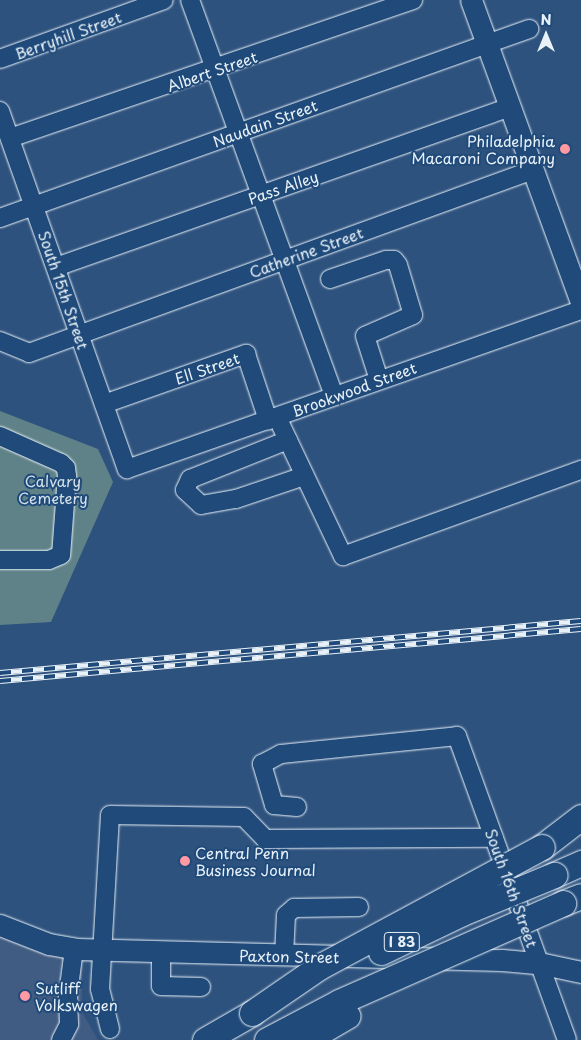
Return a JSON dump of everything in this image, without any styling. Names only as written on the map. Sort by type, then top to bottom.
[{"type":"highway","points":[[252,1013],[319,967],[542,847],[581,817]]},
{"type":"highway","name":"I 83","points":[[206,1040],[252,1013],[462,913],[581,863]]},
{"type":"highway","name":"I 83","points":[[267,1040],[339,1002],[520,920],[572,900]]},
{"type":"highway","points":[[306,1040],[428,965],[520,920]]},
{"type":"main road","points":[[471,0],[581,302]]},
{"type":"main road","name":"Paxton Street","points":[[0,925],[49,944],[74,949],[539,963],[581,972]]},
{"type":"street","name":"Berryhill Street","points":[[0,59],[164,0]]},
{"type":"street","points":[[190,0],[334,396]]},
{"type":"street","name":"Albert Street","points":[[10,138],[216,70],[413,0]]},
{"type":"street","name":"Naudain Street","points":[[0,218],[529,29]]},
{"type":"street","name":"Pass Alley","points":[[56,268],[511,107]]},
{"type":"street","name":"South 15th Street","points":[[0,111],[127,469]]},
{"type":"street","name":"Catherine Street","points":[[0,341],[29,353],[79,333],[533,170]]},
{"type":"street","points":[[330,279],[378,262],[390,260],[397,263],[413,315],[365,336],[379,380]]},
{"type":"street","name":"Brookwood Street","points":[[127,469],[581,310]]},
{"type":"street","name":"Ell Street","points":[[104,404],[246,354],[273,418]]},
{"type":"street","points":[[273,418],[288,440],[343,556],[581,470]]},
{"type":"street","points":[[0,436],[61,464],[66,468],[67,476],[61,555],[49,560],[0,560]]},
{"type":"street","points":[[288,440],[190,479],[186,490],[201,504],[236,499],[304,476]]},
{"type":"street","name":"South 16th Street","points":[[297,807],[274,805],[262,764],[282,754],[457,736],[567,1040]]},
{"type":"street","points":[[110,1029],[100,989],[104,950],[110,815],[244,817],[265,839],[494,838]]},
{"type":"street","points":[[284,956],[286,915],[294,908],[359,907]]},
{"type":"street","points":[[61,1040],[69,1024],[68,995],[74,949]]},
{"type":"street","points":[[161,952],[161,986],[201,987]]},
{"type":"shaded area","points":[[0,934],[82,962],[82,1012],[98,1040],[0,1040]]},
{"type":"green space","name":"Calvary Cemetery","points":[[0,411],[98,449],[113,482],[51,622],[0,625]]},
{"type":"railway","points":[[0,673],[581,621]]},
{"type":"railway","points":[[0,681],[581,629]]},
{"type":"place","name":"Philadelphia Macaroni Company","points":[[565,149]]},
{"type":"place","name":"Central Penn Business Journal","points":[[185,861]]},
{"type":"place","name":"Sutliff Volkswagen","points":[[25,996]]}]
